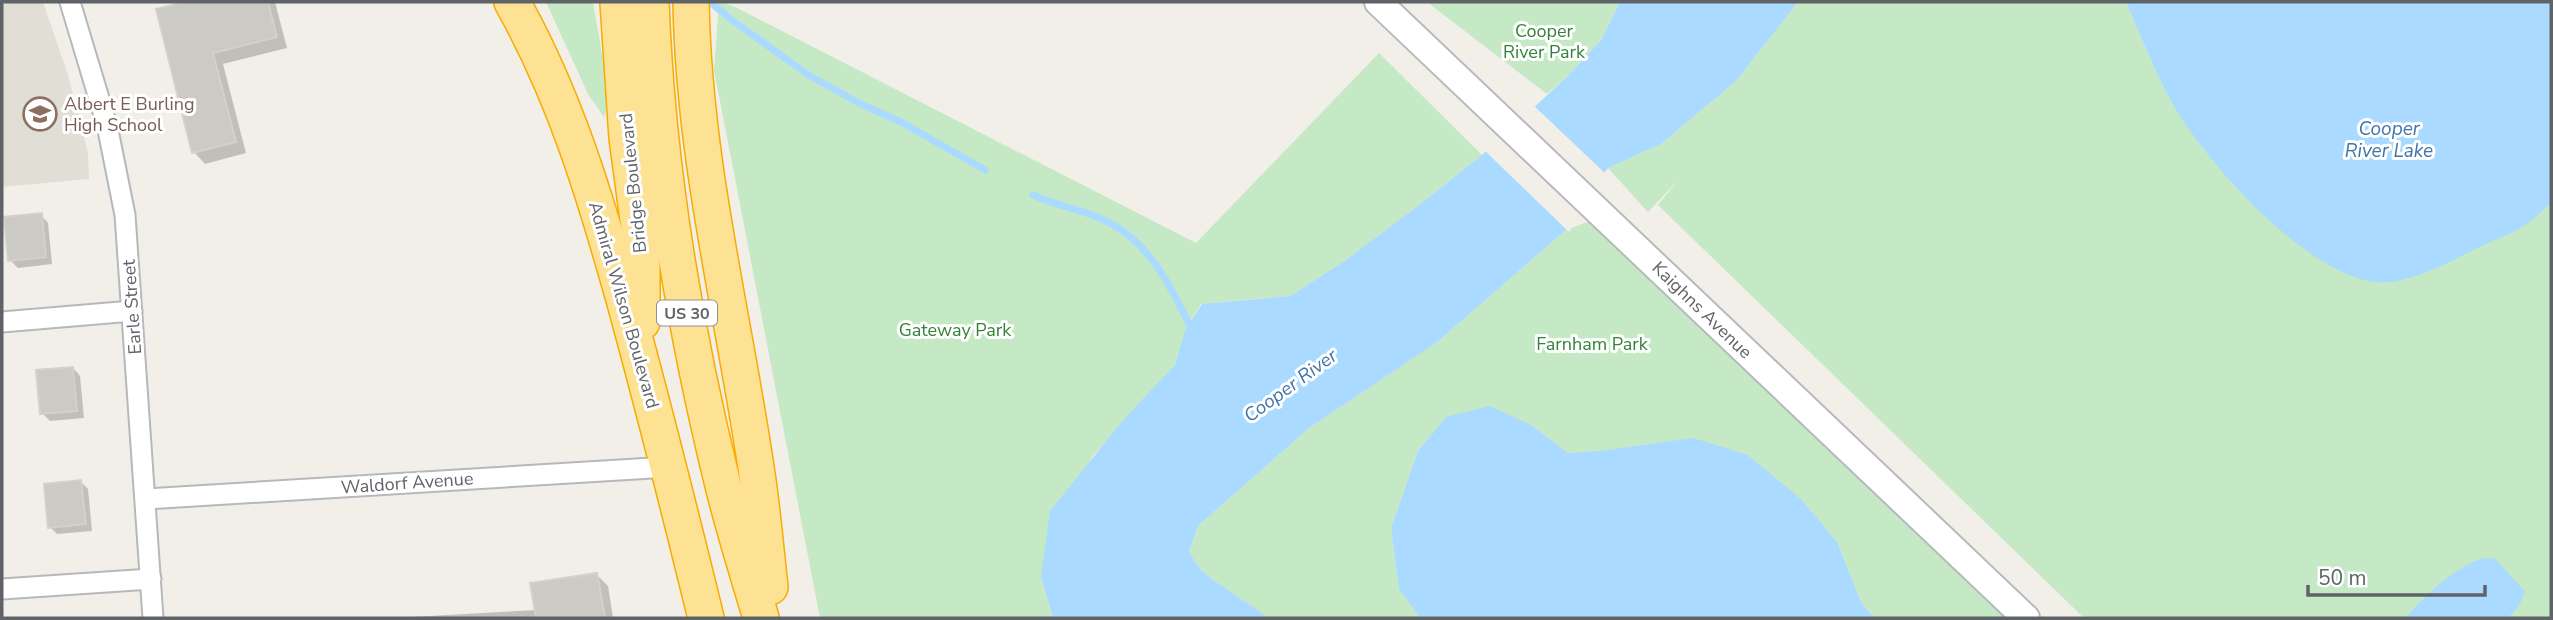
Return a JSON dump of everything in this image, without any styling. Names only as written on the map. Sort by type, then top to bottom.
[{"type":"highway","name":"Admiral Wilson Boulevard","points":[[512,2],[544,63],[577,143],[642,365],[706,618]]},
{"type":"highway","name":"Bridge Boulevard","points":[[618,2],[627,138],[642,249],[642,365]]},
{"type":"highway","name":"US 30","points":[[651,2],[656,110],[678,265],[700,384],[724,487],[761,618]]},
{"type":"highway","points":[[692,12],[695,98],[703,161],[758,481],[773,618]]},
{"type":"main road","name":"Kaighns Avenue","points":[[1377,2],[2026,618]]},
{"type":"street","name":"Earle Street","points":[[70,2],[107,125],[125,215],[153,618]]},
{"type":"street","points":[[2,321],[132,311]]},
{"type":"street","name":"Waldorf Avenue","points":[[146,499],[668,467]]},
{"type":"street","points":[[2,589],[151,579]]},
{"type":"shaded area","name":"Albert E Burling High School","points":[[2,2],[43,2],[68,75],[88,153],[89,179],[2,187]]},
{"type":"green space","points":[[546,2],[593,2],[610,100],[604,117],[588,94]]},
{"type":"green space","name":"Gateway Park","points":[[719,2],[733,6],[1196,243],[1379,53],[1482,155],[1346,260],[1290,296],[1201,304],[1185,330],[1175,365],[1092,457],[1041,577],[1053,618],[820,618],[714,70]]},
{"type":"green space","name":"Cooper River Park","points":[[1427,2],[1620,2],[1601,40],[1569,75],[1547,94]]},
{"type":"green space","points":[[1798,2],[2126,2],[2169,96],[2207,153],[2262,212],[2324,262],[2522,227],[2551,203],[2551,618],[2084,618],[1658,205],[1679,179],[1648,212],[1608,168],[1661,144],[1736,81]]},
{"type":"green space","name":"Farnham Park","points":[[1604,216],[2026,618],[1874,618],[1861,602],[1837,542],[1803,501],[1608,450],[1568,453],[1533,426],[1446,417],[1418,451],[1391,528],[1399,589],[1420,618],[1269,618],[1200,569],[1189,552],[1198,526],[1309,428],[1436,343],[1566,230]]},
{"type":"water","name":"Cooper River","points":[[1620,2],[1798,2],[1736,81],[1661,144],[1608,168],[1580,205],[1566,230],[1436,343],[1309,428],[1198,526],[1189,552],[1200,569],[1269,618],[1053,618],[1041,577],[1050,511],[1124,419],[1175,365],[1185,330],[1202,304],[1290,296],[1346,260],[1482,155],[1569,75],[1601,40]]},
{"type":"water","name":"Cooper River Lake","points":[[2126,2],[2551,2],[2551,203],[2518,230],[2417,276],[2375,282],[2348,274],[2319,259],[2290,238],[2235,186],[2211,158],[2175,108]]},
{"type":"water","points":[[1490,406],[1533,426],[1568,453],[1693,438],[1748,455],[1803,501],[1837,542],[1861,602],[1874,618],[1420,618],[1399,589],[1391,528],[1418,451],[1446,417]]},
{"type":"water","points":[[2485,558],[2495,559],[2525,591],[2519,606],[2508,618],[2406,618],[2442,582],[2464,567]]},
{"type":"pier","points":[[1532,104],[1607,175],[1583,207],[1569,232],[1483,149]]},
{"type":"building","points":[[186,2],[268,2],[277,37],[213,53],[236,142],[192,153],[156,9]]},
{"type":"building","points":[[42,213],[46,257],[8,261],[4,217]]},
{"type":"building","points":[[73,367],[77,411],[40,414],[36,370]]},
{"type":"building","points":[[81,480],[86,524],[48,528],[44,484]]},
{"type":"building","points":[[597,573],[605,618],[536,618],[530,583]]},
{"type":"waterway","points":[[710,2],[810,76],[901,122],[985,170]]},
{"type":"waterway","points":[[1033,195],[1096,216],[1134,240],[1147,253],[1168,283],[1193,332]]},
{"type":"place","name":"Albert E Burling High School","points":[[40,114]]}]
